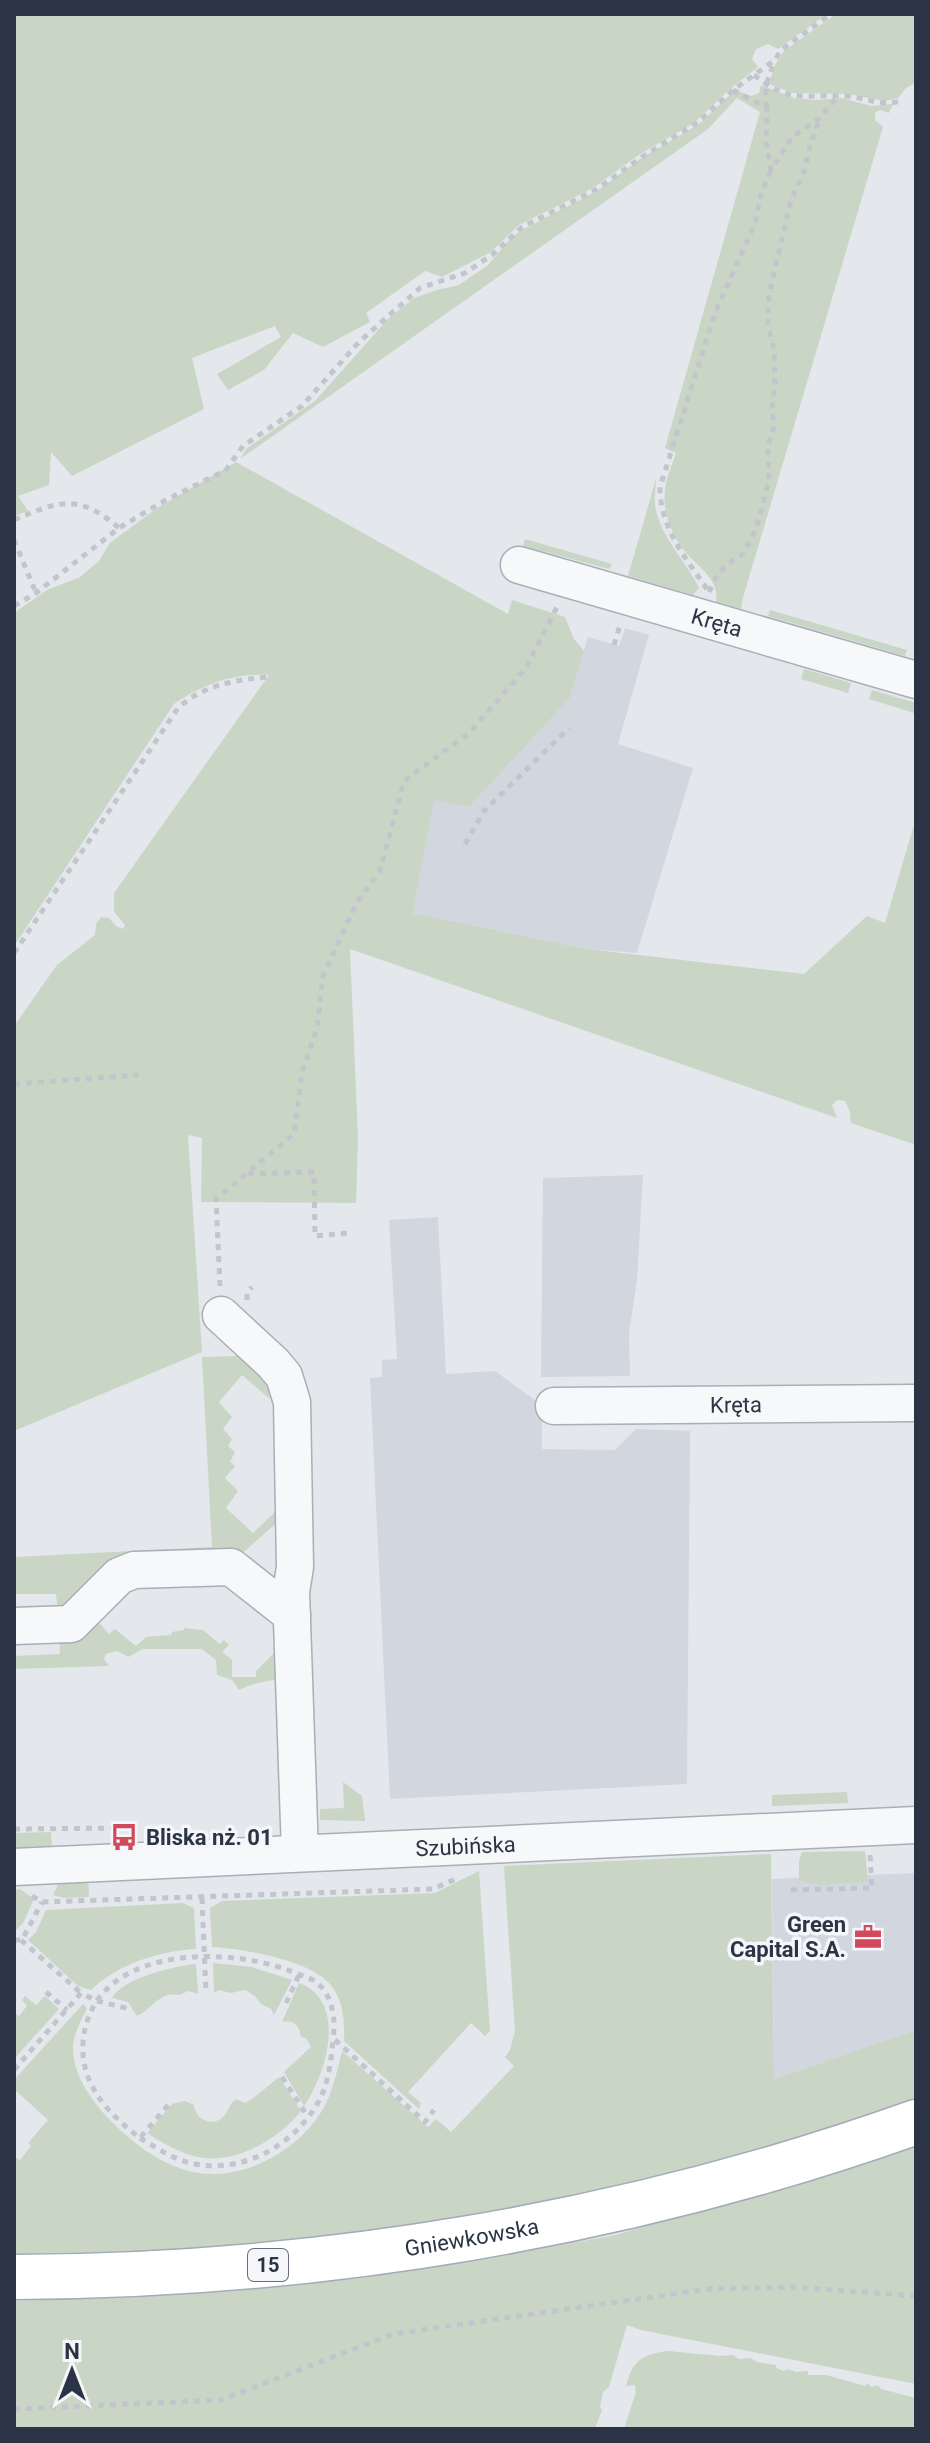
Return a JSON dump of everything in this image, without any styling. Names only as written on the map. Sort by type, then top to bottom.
[{"type":"main road","name":"Gniewkowska","points":[[14,2277],[162,2274],[294,2263],[408,2249],[520,2229],[701,2189],[916,2122]]},
{"type":"street","name":"Kręta","points":[[519,565],[571,579],[705,604],[915,677]]},
{"type":"street","points":[[221,1315],[284,1376],[292,1402],[295,1567],[291,1592],[300,1853]]},
{"type":"street","name":"Kręta","points":[[554,1406],[916,1403]]},
{"type":"street","points":[[14,1626],[71,1624],[119,1576],[134,1570],[231,1567],[292,1615]]},
{"type":"street","name":"Szubińska","points":[[24,1871],[300,1853],[916,1825]]},
{"type":"path","points":[[771,170],[766,142],[766,85],[775,60],[781,50],[831,14]]},
{"type":"path","points":[[14,606],[36,593],[119,528],[226,470],[243,446],[302,406],[359,342],[420,288],[465,273],[492,255],[522,227],[595,190],[698,122],[733,90],[775,60]]},
{"type":"path","points":[[754,75],[778,91],[804,97],[855,97],[879,104],[902,101]]},
{"type":"path","points":[[733,90],[767,108]]},
{"type":"path","points":[[705,604],[671,538],[662,509],[660,487],[715,313],[749,237],[771,170],[793,136],[820,118],[838,96]]},
{"type":"path","points":[[705,604],[717,575],[743,554],[756,529],[769,481],[768,446],[774,427],[772,408],[775,385],[774,350],[768,325],[769,295],[791,200],[804,172],[820,118]]},
{"type":"path","points":[[14,520],[51,504],[79,504],[104,515],[119,528]]},
{"type":"path","points":[[14,540],[36,593]]},
{"type":"path","points":[[221,1315],[216,1199],[294,1134],[302,1072],[317,1028],[323,976],[357,902],[380,871],[404,781],[468,734],[526,668],[571,579]]},
{"type":"path","points":[[614,645],[623,613]]},
{"type":"path","points":[[14,953],[178,708],[206,689],[268,677]]},
{"type":"path","points":[[465,844],[484,811],[569,728]]},
{"type":"path","points":[[14,1084],[138,1075]]},
{"type":"path","points":[[247,1174],[314,1172],[315,1236],[350,1233]]},
{"type":"path","points":[[791,1890],[872,1888],[869,1846]]},
{"type":"path","points":[[24,1871],[30,1928],[17,1940],[81,1993],[97,2001],[130,2009]]},
{"type":"path","points":[[202,1897],[206,1993]]},
{"type":"path","points":[[204,1955],[252,1959],[299,1975],[316,1982],[326,1995],[335,2024],[330,2071],[320,2098],[308,2117],[283,2142],[257,2158],[227,2165],[201,2165],[173,2157],[140,2138],[118,2122],[103,2104],[85,2070],[83,2037],[97,2001],[112,1984],[134,1971],[178,1958],[204,1955]]},
{"type":"path","points":[[286,2003],[299,1975]]},
{"type":"path","points":[[46,1992],[67,2010]]},
{"type":"path","points":[[14,2070],[81,1993]]},
{"type":"path","points":[[333,2038],[425,2122],[434,2110]]},
{"type":"path","points":[[282,2077],[308,2117]]},
{"type":"path","points":[[140,2138],[168,2105]]},
{"type":"path","points":[[14,2409],[221,2400],[393,2334],[708,2289],[792,2287],[916,2296]]},
{"type":"shaded area","points":[[625,628],[649,635],[618,744],[693,768],[637,953],[587,949],[413,913],[434,799],[469,807],[570,698],[588,637],[619,646]]},
{"type":"shaded area","points":[[643,1175],[637,1280],[629,1334],[630,1376],[541,1377],[543,1178]]},
{"type":"shaded area","points":[[438,1217],[446,1374],[495,1371],[539,1403],[542,1409],[542,1449],[615,1450],[636,1429],[690,1431],[687,1784],[390,1799],[370,1378],[382,1377],[382,1360],[397,1359],[389,1220]]},
{"type":"shaded area","points":[[916,1873],[916,2030],[774,2079],[772,1879]]},
{"type":"green space","points":[[14,14],[827,14],[778,49],[768,44],[756,49],[752,59],[758,67],[694,123],[640,154],[593,188],[519,225],[491,252],[442,277],[425,271],[366,313],[370,322],[323,347],[293,333],[264,370],[228,390],[217,374],[281,337],[275,326],[192,358],[204,409],[72,476],[51,452],[49,485],[18,496],[28,511],[14,516]]},
{"type":"green space","points":[[836,14],[916,14],[916,83],[906,88],[898,98],[885,101],[848,94],[793,93],[769,84],[775,65],[784,51]]},
{"type":"green space","points":[[761,85],[794,98],[841,98],[872,106],[893,104],[889,113],[880,110],[875,113],[875,120],[883,127],[741,609],[716,602],[712,581],[673,533],[665,499],[676,453],[665,448],[760,112],[737,98],[708,129],[240,459],[246,449],[315,401],[388,319],[414,298],[459,285],[488,265],[522,230],[597,191],[643,157],[698,125],[735,90],[751,96],[759,93]]},
{"type":"green space","points":[[236,462],[508,614],[512,600],[565,617],[574,639],[584,651],[570,698],[469,807],[434,800],[413,913],[587,949],[804,974],[867,916],[885,923],[916,818],[916,1145],[851,1123],[845,1101],[837,1100],[832,1105],[837,1118],[350,949],[358,1138],[356,1203],[201,1202],[202,1138],[188,1135],[202,1352],[14,1431],[14,1026],[57,965],[95,935],[96,924],[101,917],[109,918],[123,929],[125,925],[114,912],[114,893],[269,675],[219,681],[174,704],[14,946],[14,613],[47,590],[80,577],[99,561],[110,543],[157,508]]},
{"type":"green space","points":[[656,479],[658,516],[667,538],[699,588],[693,595],[628,576]]},
{"type":"green space","points":[[525,539],[612,564],[609,569],[523,546]]},
{"type":"green space","points":[[770,610],[907,650],[905,656],[768,616]]},
{"type":"green space","points":[[804,669],[851,683],[848,693],[801,679]]},
{"type":"green space","points":[[872,690],[916,703],[914,713],[869,699]]},
{"type":"green space","points":[[240,1356],[266,1377],[270,1399],[242,1375],[219,1402],[232,1417],[223,1429],[232,1439],[228,1446],[235,1452],[230,1462],[235,1466],[225,1478],[238,1491],[226,1508],[253,1533],[279,1508],[280,1520],[238,1557],[116,1561],[58,1613],[56,1594],[14,1594],[14,1557],[212,1547],[202,1357]]},
{"type":"green space","points":[[94,1617],[109,1634],[115,1629],[136,1646],[146,1637],[171,1635],[184,1628],[203,1630],[220,1644],[224,1640],[229,1645],[222,1652],[232,1660],[232,1677],[256,1677],[256,1671],[276,1651],[283,1679],[261,1682],[239,1690],[232,1680],[217,1675],[216,1660],[202,1649],[143,1649],[128,1657],[117,1651],[106,1654],[104,1659],[109,1666],[14,1669],[14,1656],[60,1654],[59,1636]]},
{"type":"green space","points":[[343,1782],[362,1796],[365,1821],[320,1820],[320,1809],[344,1808]]},
{"type":"green space","points":[[847,1792],[848,1803],[772,1806],[772,1795]]},
{"type":"green space","points":[[51,1832],[50,1851],[21,1851],[14,1847],[14,1833]]},
{"type":"green space","points":[[865,1851],[868,1882],[818,1885],[799,1880],[802,1852]]},
{"type":"green space","points":[[771,1854],[774,2079],[916,2030],[916,2105],[654,2184],[359,2239],[14,2261],[14,2157],[20,2160],[31,2146],[28,2143],[48,2120],[14,2089],[14,2080],[83,2004],[87,2008],[73,2048],[76,2069],[91,2098],[128,2137],[153,2155],[182,2169],[222,2174],[262,2163],[280,2153],[312,2125],[323,2109],[342,2051],[428,2127],[436,2119],[451,2132],[514,2066],[505,2057],[515,2031],[504,1866]]},
{"type":"green space","points":[[479,1871],[490,2031],[485,2036],[471,2023],[408,2092],[421,2103],[419,2109],[344,2041],[340,2002],[334,1989],[319,1975],[274,1957],[212,1947],[210,1908],[222,1901],[435,1893]]},
{"type":"green space","points":[[88,1876],[89,1897],[53,1895],[61,1878]]},
{"type":"green space","points":[[20,1889],[34,1899],[23,1923],[14,1932],[14,1890]]},
{"type":"green space","points":[[183,1903],[194,1908],[196,1949],[140,1960],[114,1973],[91,1990],[78,1986],[28,1940],[36,1932],[46,1910]]},
{"type":"green space","points":[[213,1963],[252,1967],[292,1980],[274,2015],[271,2009],[245,1990],[231,1993],[219,1990],[214,1993]]},
{"type":"green space","points":[[196,1964],[198,1994],[188,1991],[180,1995],[167,1995],[137,2016],[128,2002],[112,1998],[138,1979],[163,1970]]},
{"type":"green space","points":[[299,1983],[314,1992],[324,2005],[328,2021],[328,2039],[320,2075],[304,2106],[284,2072],[311,2047],[306,2038],[301,2037],[295,2024],[282,2022]]},
{"type":"green space","points":[[25,1996],[36,2005],[45,1996],[59,2009],[14,2059],[14,2013],[19,2016],[27,2006],[22,2000]]},
{"type":"green space","points":[[279,2077],[301,2111],[281,2131],[255,2148],[227,2157],[198,2157],[147,2133],[172,2104],[185,2101],[194,2105],[205,2121],[220,2120],[236,2099],[245,2103]]},
{"type":"green space","points":[[916,2145],[916,2384],[627,2325],[609,2387],[603,2392],[602,2410],[595,2429],[14,2429],[14,2301],[182,2295],[322,2282],[482,2260],[615,2235],[856,2166]]},
{"type":"green space","points":[[668,2351],[733,2355],[739,2359],[751,2358],[776,2365],[784,2371],[808,2371],[808,2375],[826,2375],[865,2386],[868,2383],[871,2387],[878,2385],[881,2389],[916,2398],[916,2429],[624,2429],[636,2392],[635,2385],[626,2386],[632,2370],[645,2357]]},
{"type":"place","name":"Bliska nż. 01","points":[[124,1837]]},
{"type":"place","name":"Green Capital S.A.","points":[[868,1937]]}]
